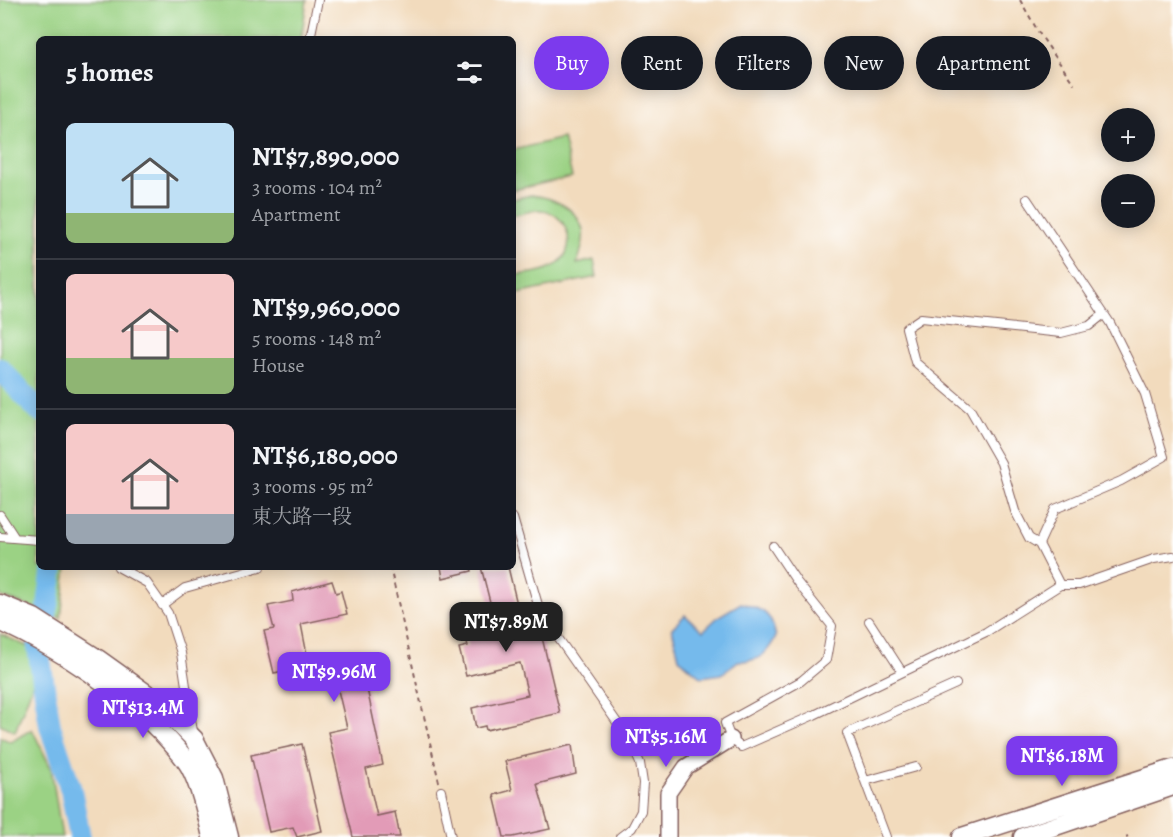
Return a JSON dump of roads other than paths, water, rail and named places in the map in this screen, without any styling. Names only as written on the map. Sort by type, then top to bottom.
[{"type":"street","points":[[0,604],[34,618],[98,659],[154,699],[194,739],[214,778],[229,837]]},
{"type":"street","points":[[0,621],[31,636],[79,665],[143,713],[176,747],[190,767],[207,812],[212,837]]},
{"type":"street","points":[[668,837],[668,793],[686,767],[731,740]]},
{"type":"street","points":[[962,837],[1173,770]]},
{"type":"street","points":[[1023,837],[1173,786]]},
{"type":"lane","points":[[311,36],[318,0]]},
{"type":"lane","points":[[1027,199],[1104,314],[1144,394],[1164,457],[1121,481],[1055,509],[1039,544]]},
{"type":"lane","points":[[1060,585],[1039,544],[1029,538],[1015,511],[1001,464],[970,409],[915,363],[906,328],[921,318],[1060,333],[1089,326],[1104,314]]},
{"type":"lane","points":[[0,515],[15,538]]},
{"type":"lane","points":[[516,528],[540,612],[630,741],[640,763],[643,783],[641,811],[632,828],[620,837]]},
{"type":"lane","points":[[0,537],[36,540]]},
{"type":"lane","points":[[773,546],[797,582],[832,626],[826,660],[801,681],[725,723],[731,740],[741,747],[814,716],[986,632],[1060,585],[1080,585],[1154,559],[1173,556]]},
{"type":"lane","points":[[123,570],[147,583],[168,613],[181,653],[194,739]]},
{"type":"lane","points":[[162,605],[185,588],[249,570]]},
{"type":"lane","points":[[868,621],[902,672]]},
{"type":"lane","points":[[886,837],[847,733],[956,684]]},
{"type":"lane","points":[[865,781],[916,767]]},
{"type":"lane","points":[[441,791],[451,837]]},
{"type":"water","points":[[741,603],[766,614],[772,623],[776,637],[765,653],[757,659],[738,661],[722,674],[701,677],[679,658],[672,628],[685,615],[703,631],[719,616]]},
{"type":"waterway","points":[[0,369],[36,408]]},
{"type":"waterway","points":[[53,570],[48,606],[38,647],[50,726],[71,790],[80,837]]}]
